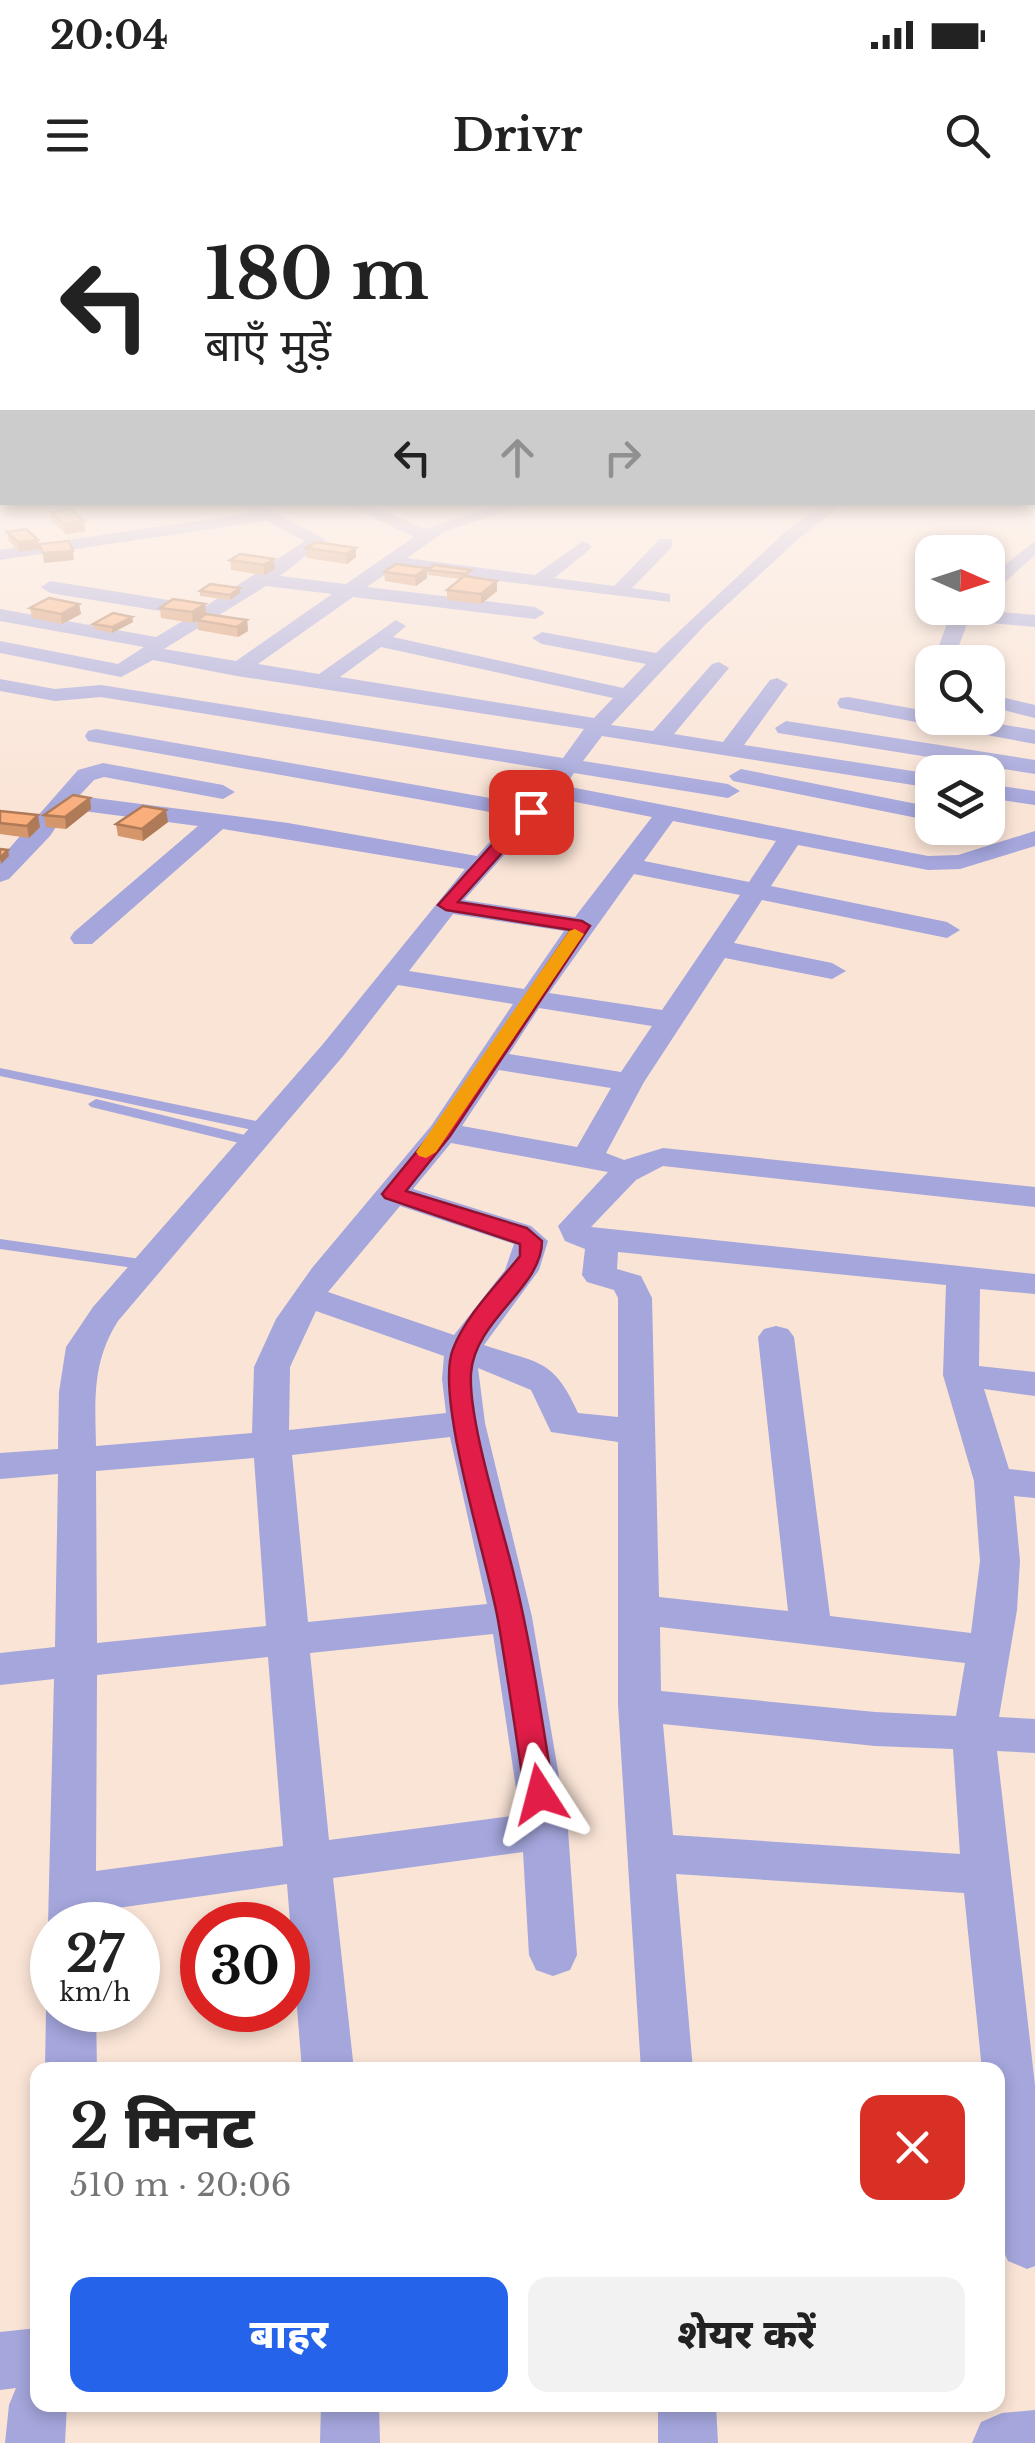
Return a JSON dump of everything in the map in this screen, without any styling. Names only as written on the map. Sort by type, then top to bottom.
[{"type":"street","points":[[148,603],[212,613]]},
{"type":"street","points":[[92,691],[228,603]]},
{"type":"street","points":[[237,670],[335,603]]},
{"type":"street","points":[[321,682],[428,603]]},
{"type":"street","points":[[453,603],[534,613]]},
{"type":"street","points":[[406,696],[552,603]]},
{"type":"street","points":[[72,1902],[77,1392],[84,1347],[105,1315],[261,1135],[446,905],[550,789],[598,727],[659,660],[720,603]]},
{"type":"street","points":[[1005,604],[1035,608]]},
{"type":"street","points":[[0,615],[156,647],[165,657],[237,670],[915,778]]},
{"type":"street","points":[[1005,617],[1035,621]]},
{"type":"street","points":[[542,638],[659,660]]},
{"type":"street","points":[[378,640],[627,695]]},
{"type":"street","points":[[0,647],[121,670]]},
{"type":"street","points":[[659,738],[719,668]]},
{"type":"street","points":[[731,748],[777,684]]},
{"type":"street","points":[[0,685],[55,696],[92,691],[354,732],[550,789],[909,861],[960,862],[1031,834]]},
{"type":"street","points":[[848,704],[1035,737]]},
{"type":"street","points":[[1005,704],[1035,712]]},
{"type":"street","points":[[786,728],[1035,767]]},
{"type":"street","points":[[304,772],[354,732]]},
{"type":"street","points":[[96,736],[304,772],[550,789],[735,784],[915,811]]},
{"type":"street","points":[[704,820],[762,752]]},
{"type":"street","points":[[0,874],[86,775],[103,770],[223,792]]},
{"type":"street","points":[[1005,792],[1034,796],[1031,834]]},
{"type":"street","points":[[61,801],[218,821],[482,864]]},
{"type":"street","points":[[327,2062],[286,1638],[275,1444],[268,1402],[271,1370],[283,1338],[308,1297],[443,1132],[582,926],[667,813]]},
{"type":"street","points":[[83,938],[218,821]]},
{"type":"street","points":[[1005,828],[1031,834]]},
{"type":"street","points":[[587,1158],[629,1082],[791,836]]},
{"type":"street","points":[[874,915],[909,861]]},
{"type":"street","points":[[628,865],[948,930]]},
{"type":"street","points":[[446,905],[582,926]]},
{"type":"street","points":[[717,948],[832,971]]},
{"type":"street","points":[[391,976],[669,1020]]},
{"type":"street","points":[[492,1060],[629,1082]]},
{"type":"street","points":[[443,1132],[631,1168]]},
{"type":"street","points":[[1035,1196],[663,1157],[644,1159],[631,1168],[574,1226],[577,1234],[602,1240],[1035,1284]]},
{"type":"street","points":[[393,1194],[519,1233],[531,1241],[531,1257],[478,1324],[464,1350],[459,1375],[466,1423],[511,1617],[545,1830],[553,1954]]},
{"type":"street","points":[[602,1240],[599,1275],[629,1284],[635,1298],[640,1706],[667,2062]]},
{"type":"street","points":[[963,1277],[961,1375],[1014,1483],[974,1735],[1003,2062]]},
{"type":"street","points":[[308,1297],[534,1375],[547,1384],[564,1423],[636,1432]]},
{"type":"street","points":[[776,1337],[811,1632]]},
{"type":"street","points":[[961,1375],[1035,1384]]},
{"type":"street","points":[[0,1466],[275,1444],[466,1423]]},
{"type":"street","points":[[636,1609],[987,1650]]},
{"type":"street","points":[[0,1669],[511,1617]]},
{"type":"street","points":[[640,1706],[974,1735],[1035,1736]]},
{"type":"street","points":[[108,1902],[309,1863],[545,1830]]},
{"type":"street","points":[[652,1853],[985,1874]]},
{"type":"street","points":[[70,2062],[71,2032]]},
{"type":"street","points":[[1005,2084],[1020,2242]]},
{"type":"street","points":[[0,2361],[30,2358]]},
{"type":"street","points":[[36,2443],[38,2412]]},
{"type":"street","points":[[350,2412],[350,2443]]},
{"type":"street","points":[[686,2412],[688,2443]]},
{"type":"street","points":[[1002,2443],[1035,2440]]},
{"type":"lane","points":[[0,1072],[261,1135]]},
{"type":"lane","points":[[0,1082],[261,1135]]},
{"type":"lane","points":[[0,1244],[148,1265]]},
{"type":"building","points":[[40,603],[79,604],[61,614],[30,608]]},
{"type":"building","points":[[168,603],[205,604],[192,612],[160,608]]},
{"type":"building","points":[[113,613],[132,617],[112,627],[93,624]]},
{"type":"building","points":[[206,614],[247,620],[237,627],[197,620]]},
{"type":"building","points":[[73,795],[90,798],[65,817],[44,815]]},
{"type":"building","points":[[143,806],[166,810],[142,829],[116,824]]},
{"type":"building","points":[[0,811],[38,815],[27,826],[0,823]]},
{"type":"slow traffic","points":[[426,1152],[575,934]]},
{"type":"route","points":[[531,812],[446,905],[582,926],[443,1132],[393,1194],[519,1233],[531,1241],[531,1257],[478,1324],[464,1350],[459,1375],[466,1423],[511,1617],[540,1794]]}]
